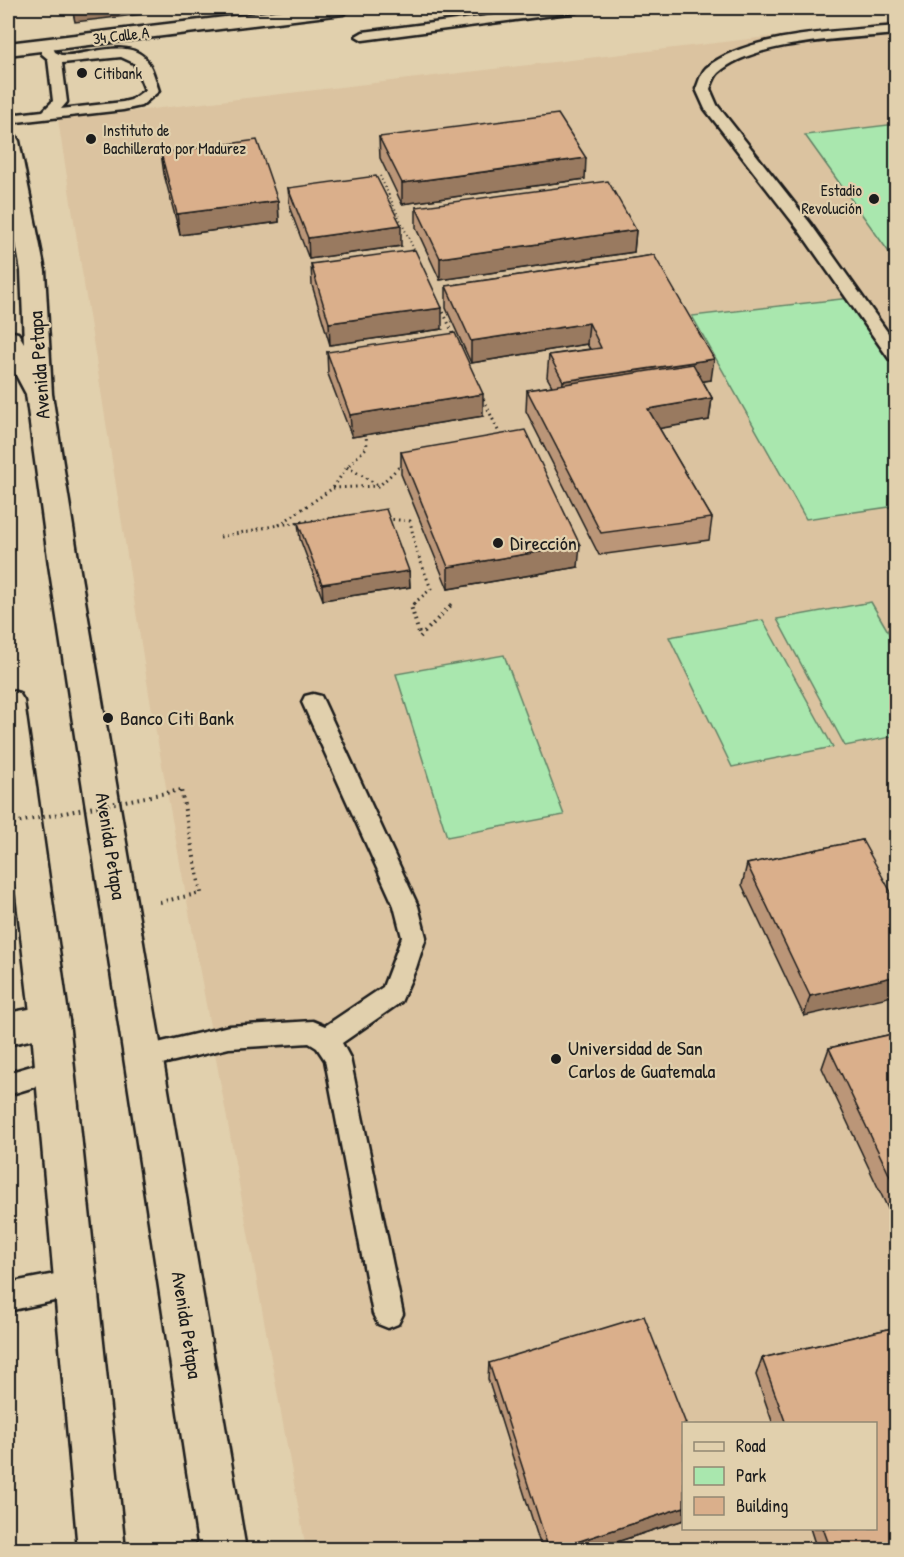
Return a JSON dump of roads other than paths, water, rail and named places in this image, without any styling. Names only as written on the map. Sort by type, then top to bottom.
[{"type":"main road","name":"34 Calle A","points":[[8,49],[50,51],[343,8]]},
{"type":"main road","name":"Avenida Petapa","points":[[8,141],[33,272],[39,394],[64,566],[223,1550]]},
{"type":"main road","points":[[9,338],[39,394]]},
{"type":"main road","points":[[8,701],[12,807],[50,1021],[102,1550]]},
{"type":"main road","points":[[8,1029],[50,1021]]},
{"type":"lane","points":[[363,36],[576,8]]},
{"type":"lane","points":[[897,30],[751,49],[715,67],[707,77],[703,90],[710,106],[804,226],[897,356]]},
{"type":"lane","points":[[48,114],[60,102],[50,51]]},
{"type":"lane","points":[[8,119],[123,106],[136,103],[152,91],[139,60],[133,57],[117,54],[63,60],[50,51]]},
{"type":"lane","points":[[313,702],[405,906],[414,937],[404,968],[392,994],[326,1040]]},
{"type":"lane","points":[[145,1057],[229,1036],[314,1032],[326,1040],[337,1058],[388,1314]]},
{"type":"lane","points":[[8,1084],[55,1070]]},
{"type":"lane","points":[[8,1297],[76,1284]]},
{"type":"place","name":"Citibank","points":[[82,73]]},
{"type":"place","name":"Instituto de Bachillerato por Madurez","points":[[91,139]]},
{"type":"place","name":"Estadio Revolución","points":[[874,199]]},
{"type":"place","name":"Dirección","points":[[498,543]]},
{"type":"place","name":"Banco Citi Bank","points":[[108,718]]},
{"type":"place","name":"Universidad de San Carlos de Guatemala","points":[[556,1059]]}]
